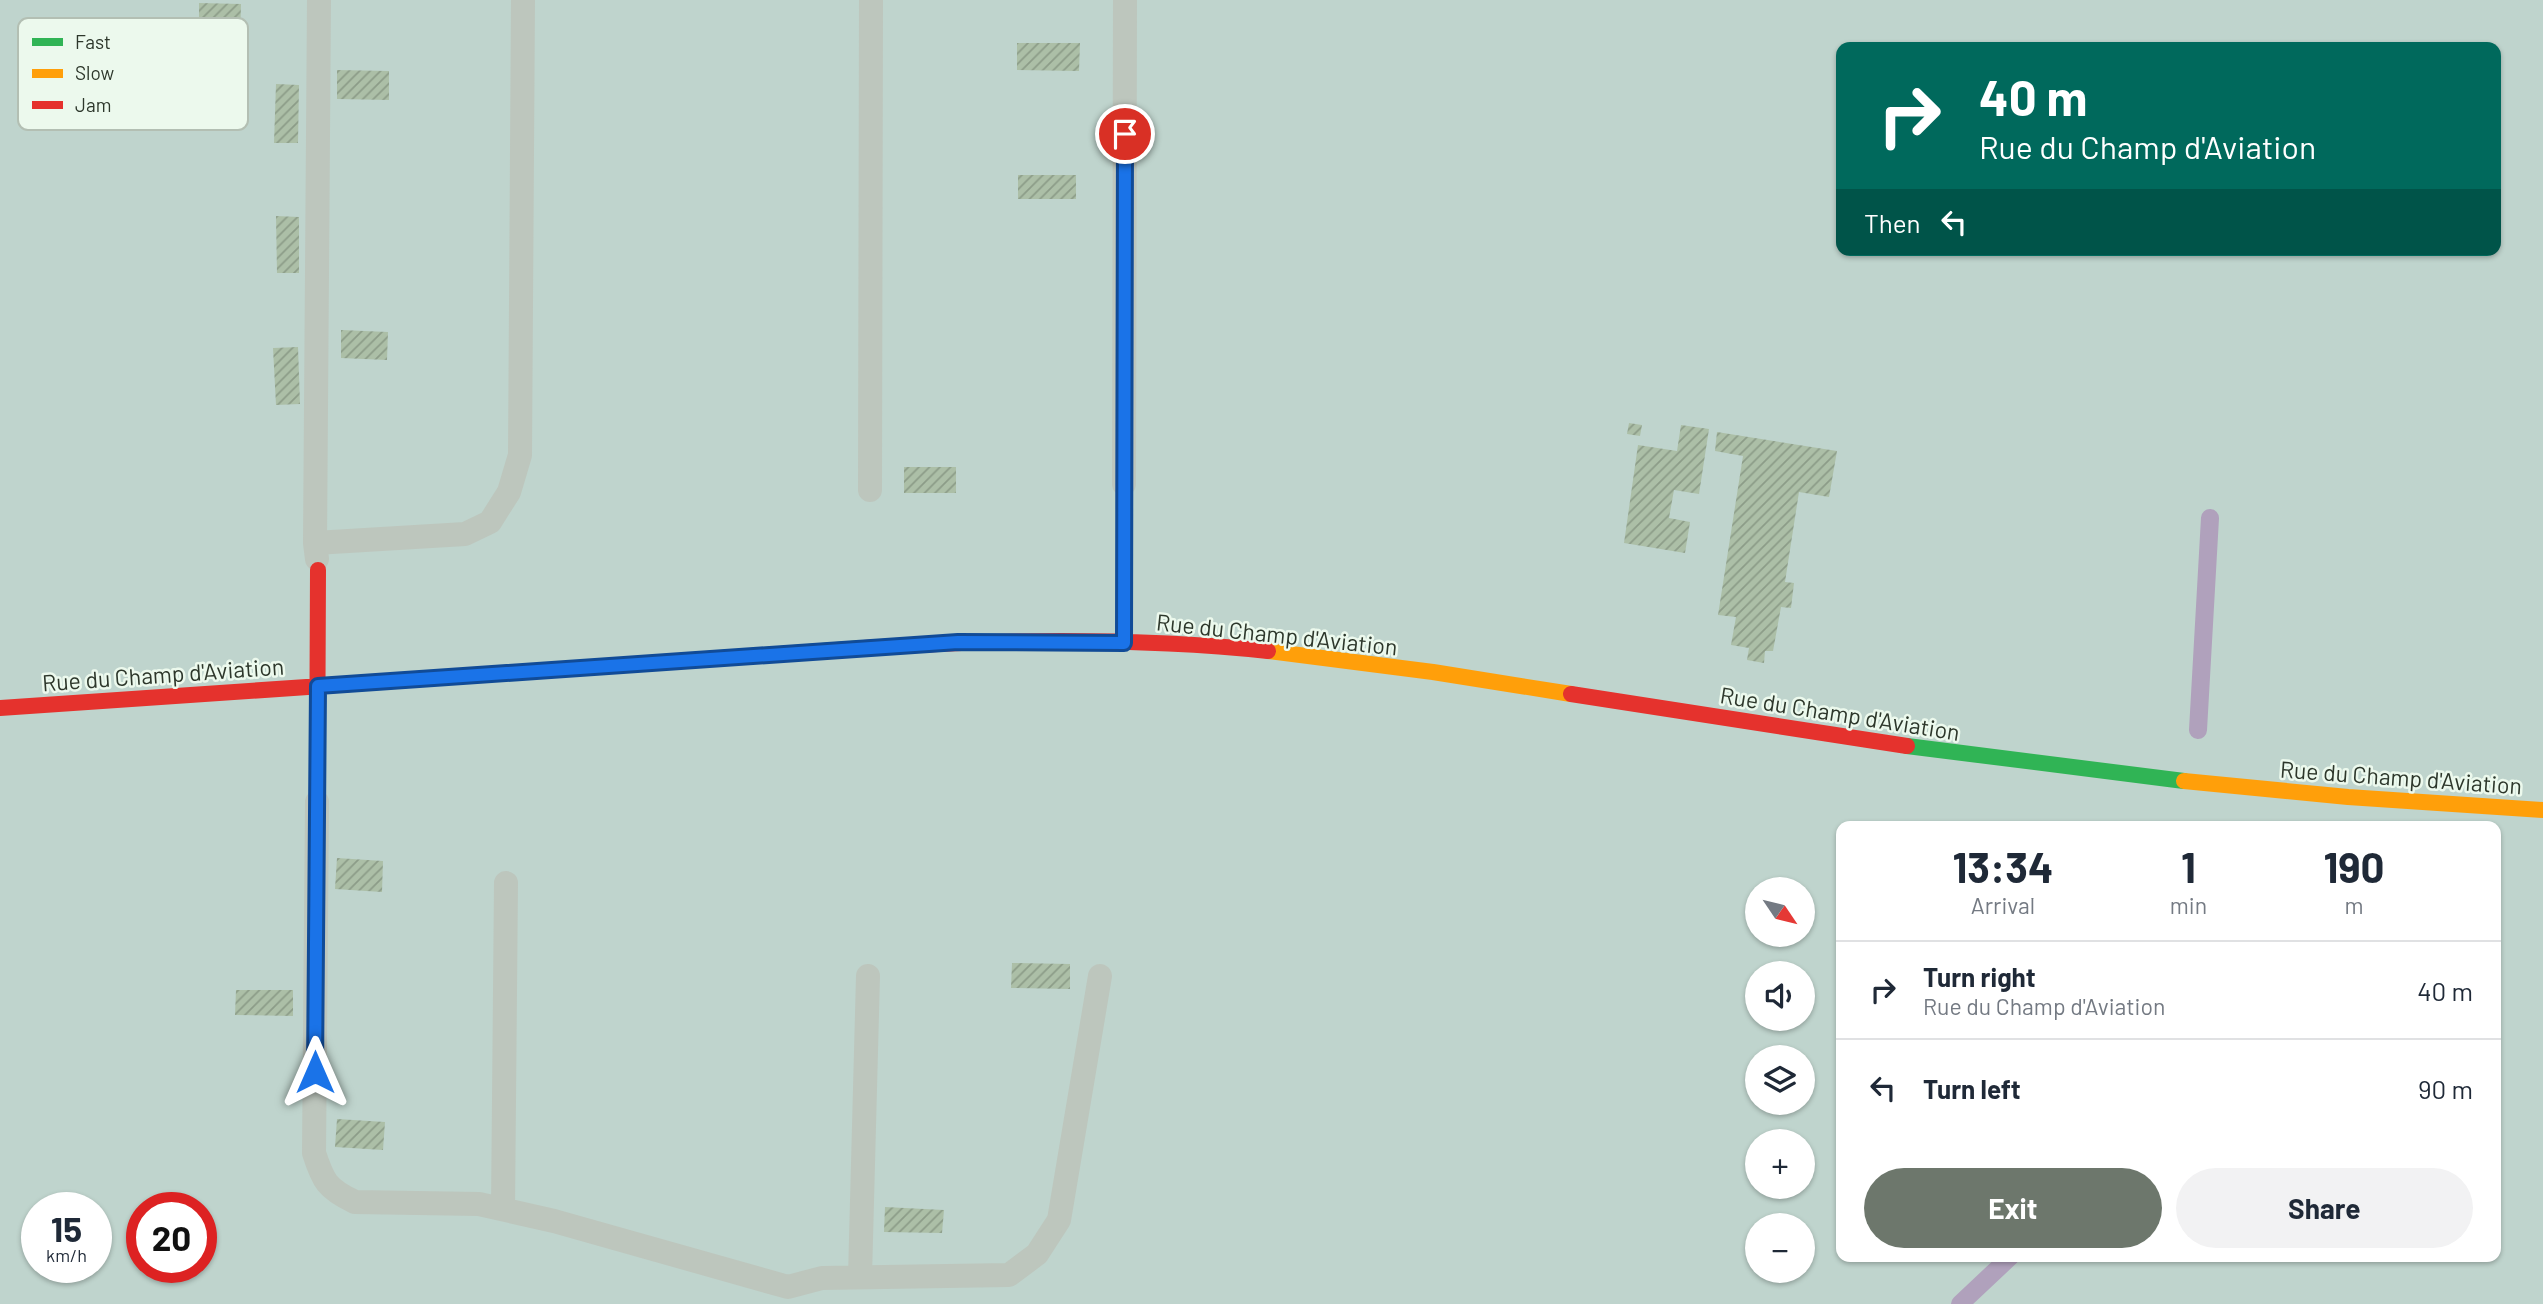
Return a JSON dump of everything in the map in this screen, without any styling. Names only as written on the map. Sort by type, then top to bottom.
[{"type":"street","points":[[1124,484],[1124,643]]},
{"type":"street","points":[[317,802],[318,570]]},
{"type":"street","name":"Rue du Champ d'Aviation","points":[[0,708],[958,642],[1219,646],[1372,664],[1907,746],[2098,772],[2321,795],[2543,810]]},
{"type":"lane","points":[[318,0],[314,543],[318,570]]},
{"type":"lane","points":[[314,543],[464,534],[490,522],[509,492],[520,455],[523,0]]},
{"type":"lane","points":[[870,491],[871,0]]},
{"type":"lane","points":[[1124,484],[1125,0]]},
{"type":"lane","points":[[317,802],[314,1153],[322,1179],[336,1193],[355,1202],[480,1204],[554,1221],[788,1287],[822,1278],[1009,1275],[1037,1254],[1059,1220],[1100,976]]},
{"type":"lane","points":[[503,1209],[506,883]]},
{"type":"lane","points":[[860,1277],[867,975]]},
{"type":"shaded area","points":[[0,0],[2543,0],[2543,1304],[0,1304]]},
{"type":"building","points":[[199,3],[241,4],[241,18],[199,18]]},
{"type":"building","points":[[1017,43],[1080,43],[1079,71],[1017,70]]},
{"type":"building","points":[[337,70],[389,71],[389,100],[337,99]]},
{"type":"building","points":[[276,84],[299,85],[298,143],[274,143]]},
{"type":"building","points":[[1018,175],[1076,175],[1076,199],[1018,199]]},
{"type":"building","points":[[276,216],[299,217],[299,273],[277,273]]},
{"type":"building","points":[[341,330],[388,332],[387,360],[341,358]]},
{"type":"building","points":[[298,347],[300,404],[276,405],[273,348]]},
{"type":"building","points":[[1629,423],[1642,425],[1640,436],[1627,434]]},
{"type":"building","points":[[1681,425],[1709,429],[1699,494],[1674,490],[1669,518],[1690,522],[1685,553],[1624,543],[1638,445],[1677,451]]},
{"type":"building","points":[[1717,432],[1837,451],[1829,497],[1799,492],[1785,582],[1794,583],[1791,608],[1781,607],[1773,651],[1765,651],[1764,663],[1747,660],[1749,648],[1731,645],[1736,617],[1718,615],[1743,456],[1715,451]]},
{"type":"building","points":[[904,467],[956,467],[956,493],[904,493]]},
{"type":"building","points":[[337,858],[383,861],[382,892],[335,889]]},
{"type":"building","points":[[1012,963],[1070,964],[1070,989],[1011,988]]},
{"type":"building","points":[[236,990],[293,990],[293,1016],[235,1015]]},
{"type":"building","points":[[337,1119],[385,1122],[383,1150],[335,1147]]},
{"type":"building","points":[[885,1207],[944,1210],[942,1233],[884,1232]]},
{"type":"waterway","points":[[2198,730],[2210,518]]},
{"type":"waterway","points":[[1960,1304],[2005,1262]]},
{"type":"traffic: fast","points":[[351,684],[864,648]]},
{"type":"traffic: fast","points":[[1907,746],[2184,781]]},
{"type":"traffic: slow","points":[[1268,651],[1433,672],[1571,694]]},
{"type":"traffic: slow","points":[[2184,781],[2348,797],[2543,810]]},
{"type":"traffic: jam","points":[[1124,484],[1124,643]]},
{"type":"traffic: jam","points":[[317,802],[318,570]]},
{"type":"traffic: jam","points":[[864,648],[1066,641],[1167,643],[1268,651]]},
{"type":"traffic: jam","points":[[0,708],[351,684]]},
{"type":"traffic: jam","points":[[1571,694],[1907,746]]},
{"type":"route","points":[[315,1072],[318,686],[880,646],[1012,641],[1124,643],[1125,134]]}]
